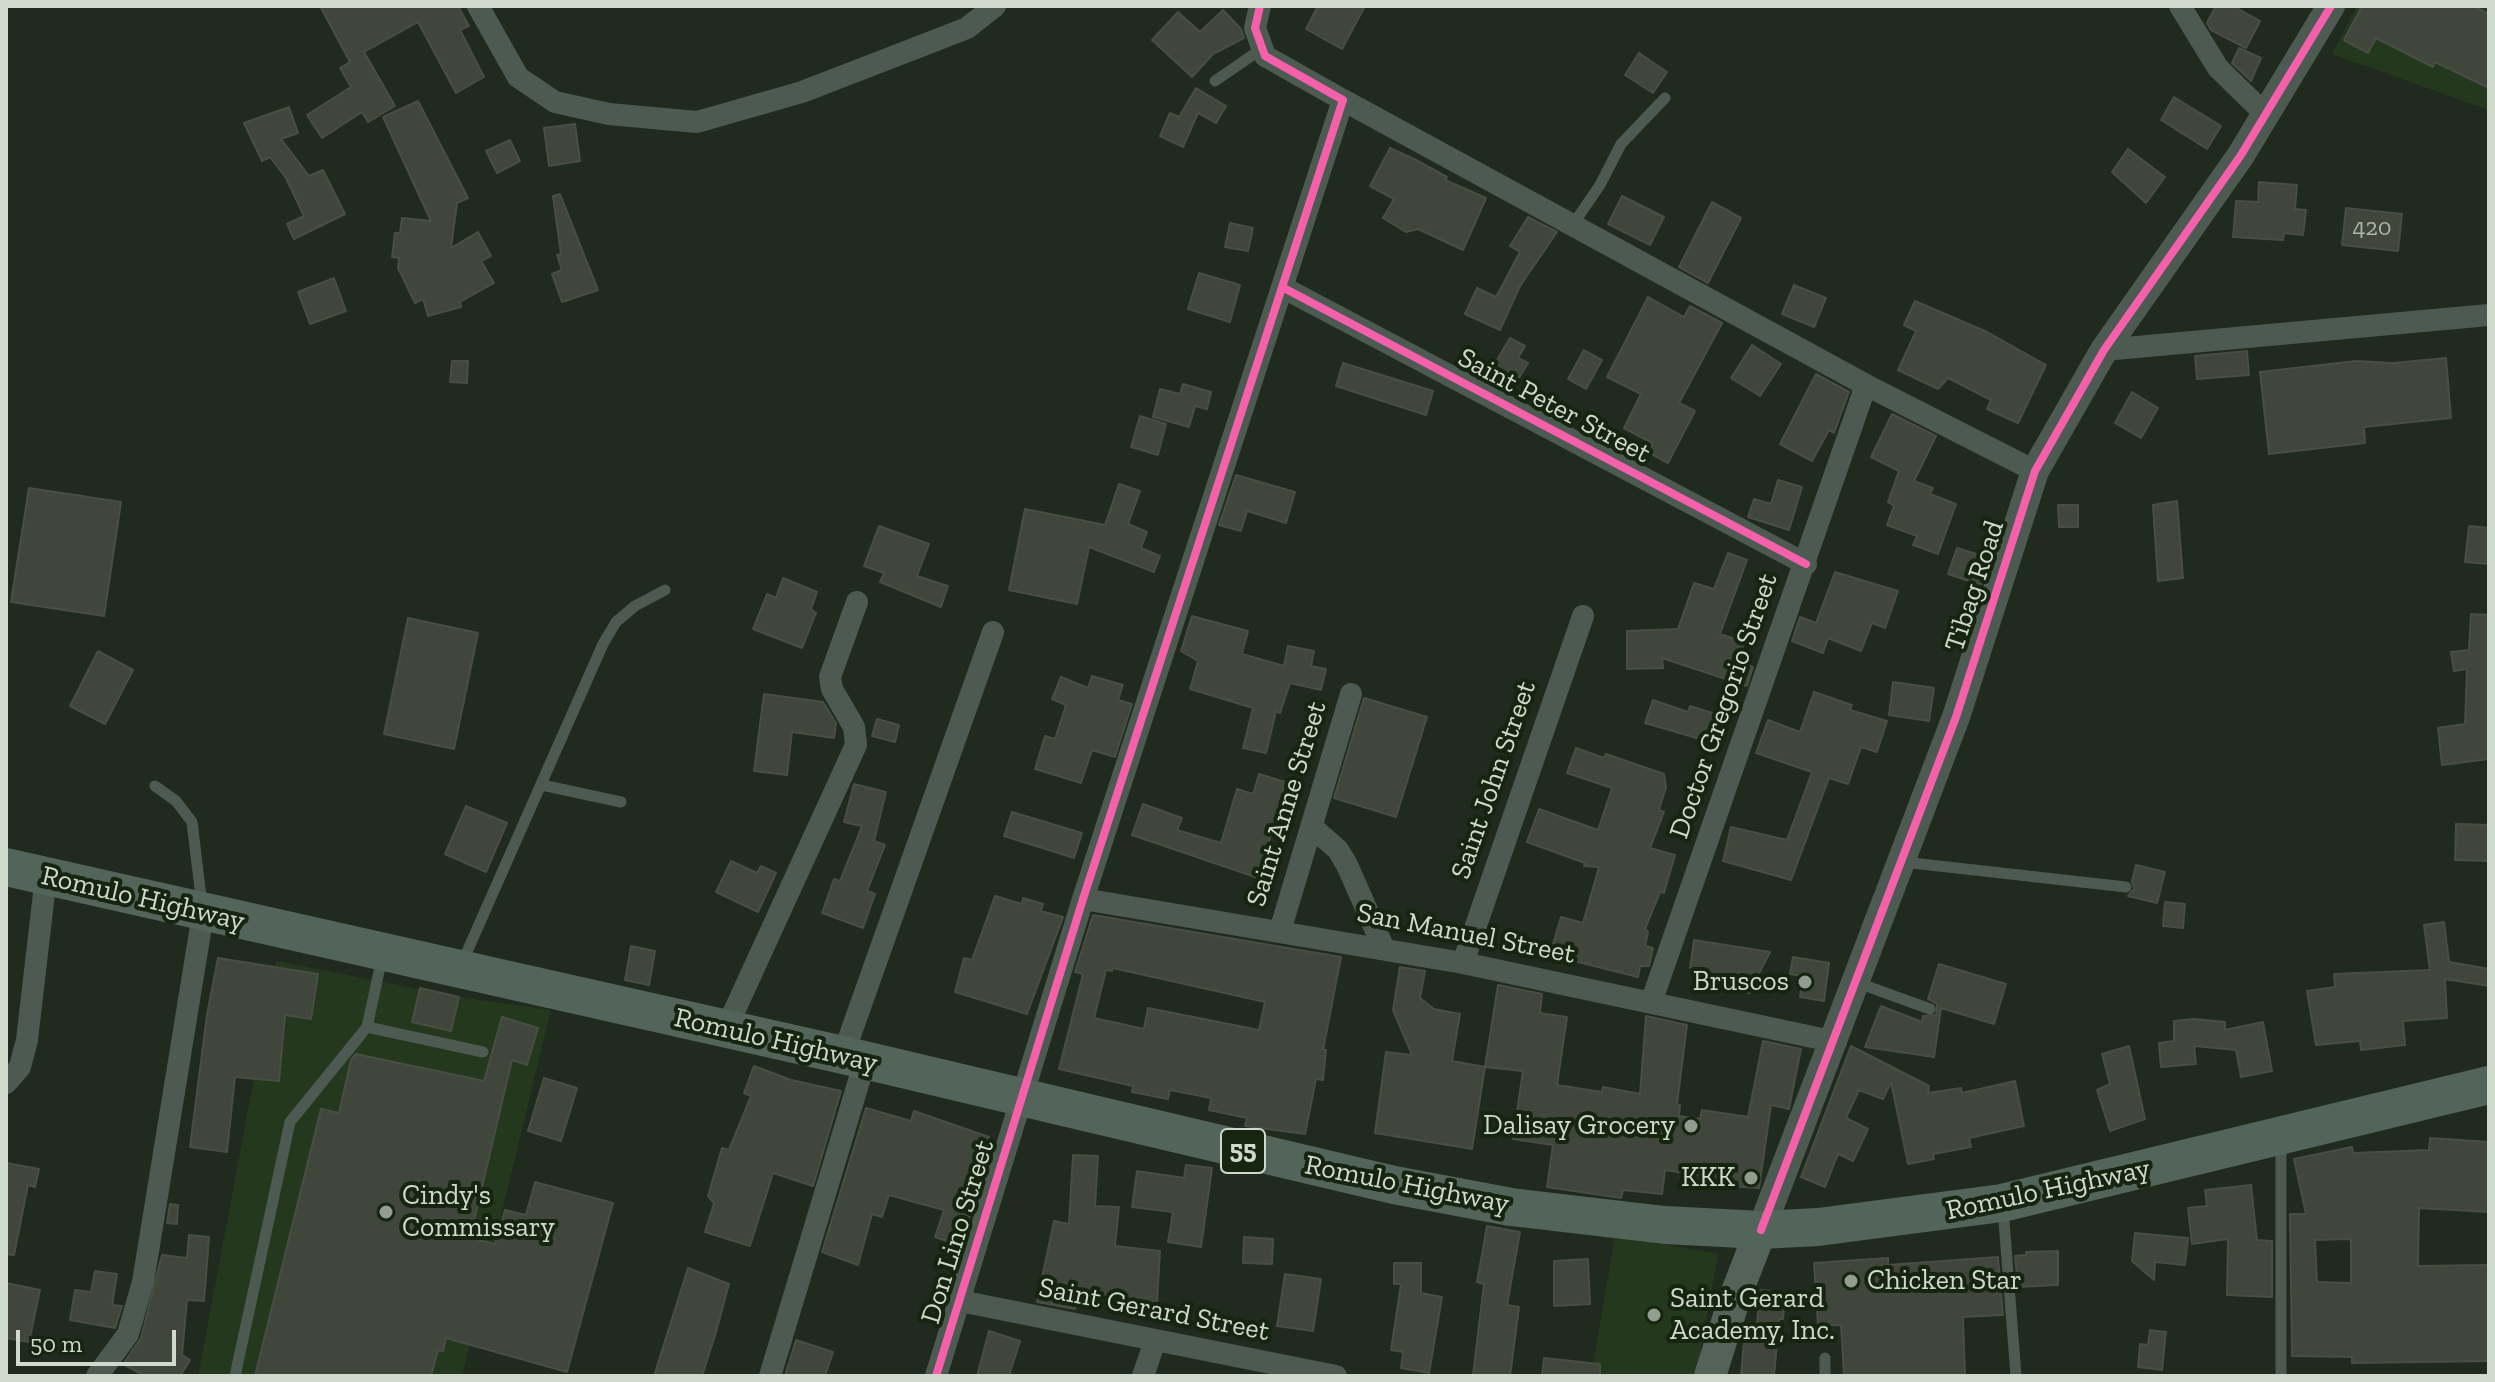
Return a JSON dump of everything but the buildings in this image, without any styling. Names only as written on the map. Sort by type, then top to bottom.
[{"type":"highway","name":"Romulo Highway","points":[[6,867],[203,914],[854,1058],[1332,1171],[1511,1207],[1665,1225],[1761,1230],[1888,1221],[2002,1203],[2489,1085]]},
{"type":"main road","points":[[1710,1376],[1735,1297],[1761,1230]]},
{"type":"street","points":[[478,6],[518,77],[547,98],[571,107],[609,114],[697,122],[802,92],[953,34],[981,19],[995,6]]},
{"type":"street","points":[[1260,6],[1255,28],[1260,50],[1272,62],[1574,223],[1866,385],[2035,471]]},
{"type":"street","points":[[2180,6],[2218,68],[2267,116]]},
{"type":"street","name":"Tibag Road","points":[[1761,1230],[1836,1042],[1956,717],[2035,471],[2104,350],[2267,116],[2331,6]]},
{"type":"street","name":"Don Lino Street","points":[[936,1376],[1083,899],[1343,100]]},
{"type":"street","name":"Saint Peter Street","points":[[1282,287],[1806,564]]},
{"type":"street","points":[[2104,350],[2489,315]]},
{"type":"street","name":"Doctor Gregorio Street","points":[[1652,1000],[1866,385]]},
{"type":"street","points":[[726,1029],[856,745],[854,727],[832,689],[830,677],[857,602]]},
{"type":"street","name":"Saint John Street","points":[[1463,963],[1583,616]]},
{"type":"street","points":[[770,1376],[854,1058],[993,632]]},
{"type":"street","name":"Saint Anne Street","points":[[1280,931],[1351,694]]},
{"type":"street","points":[[1312,827],[1338,850],[1347,865],[1384,949]]},
{"type":"street","points":[[6,1083],[20,1067],[27,1040],[46,876]]},
{"type":"street","name":"San Manuel Street","points":[[1083,899],[1463,963],[1652,1000],[1836,1042]]},
{"type":"street","points":[[97,1376],[128,1334],[143,1282],[203,914]]},
{"type":"street","name":"Saint Gerard Street","points":[[960,1301],[1323,1375]]},
{"type":"street","points":[[1143,1376],[1155,1341]]},
{"type":"lane","points":[[1215,81],[1260,50]]},
{"type":"lane","points":[[1574,223],[1621,144],[1665,98]]},
{"type":"lane","points":[[458,971],[603,644],[616,622],[635,606],[665,590]]},
{"type":"lane","points":[[542,785],[621,802]]},
{"type":"lane","points":[[155,786],[176,801],[192,822],[200,865],[203,914]]},
{"type":"lane","points":[[1902,862],[2126,887]]},
{"type":"lane","points":[[235,1376],[290,1122],[367,1027],[383,953]]},
{"type":"lane","points":[[1858,983],[1930,1009]]},
{"type":"lane","points":[[367,1027],[483,1052]]},
{"type":"lane","points":[[2281,1136],[2281,1376]]},
{"type":"lane","points":[[2002,1203],[2016,1376]]},
{"type":"lane","points":[[1825,1358],[1825,1376]]},
{"type":"shaded area","points":[[2357,6],[2489,6],[2489,110],[2332,54]]},
{"type":"shaded area","points":[[276,961],[459,997],[551,1010],[462,1376],[198,1376]]},
{"type":"shaded area","name":"Saint Gerard Academy, Inc.","points":[[1615,1236],[1718,1254],[1696,1376],[1591,1376]]},
{"type":"cycle path","points":[[936,1376],[1083,899],[1343,100],[1265,56],[1255,28],[1260,6]]},
{"type":"cycle path","points":[[1761,1230],[1956,717],[2035,471],[2104,350],[2241,155],[2331,6]]},
{"type":"cycle path","points":[[1282,287],[1806,564]]},
{"type":"place","name":"Bruscos","points":[[1805,982]]},
{"type":"place","name":"Dalisay Grocery","points":[[1691,1126]]},
{"type":"place","name":"KKK","points":[[1751,1178]]},
{"type":"place","name":"Cindy's Commissary","points":[[386,1212]]},
{"type":"place","name":"Chicken Star","points":[[1851,1281]]},
{"type":"place","name":"Saint Gerard Academy, Inc.","points":[[1654,1315]]}]
